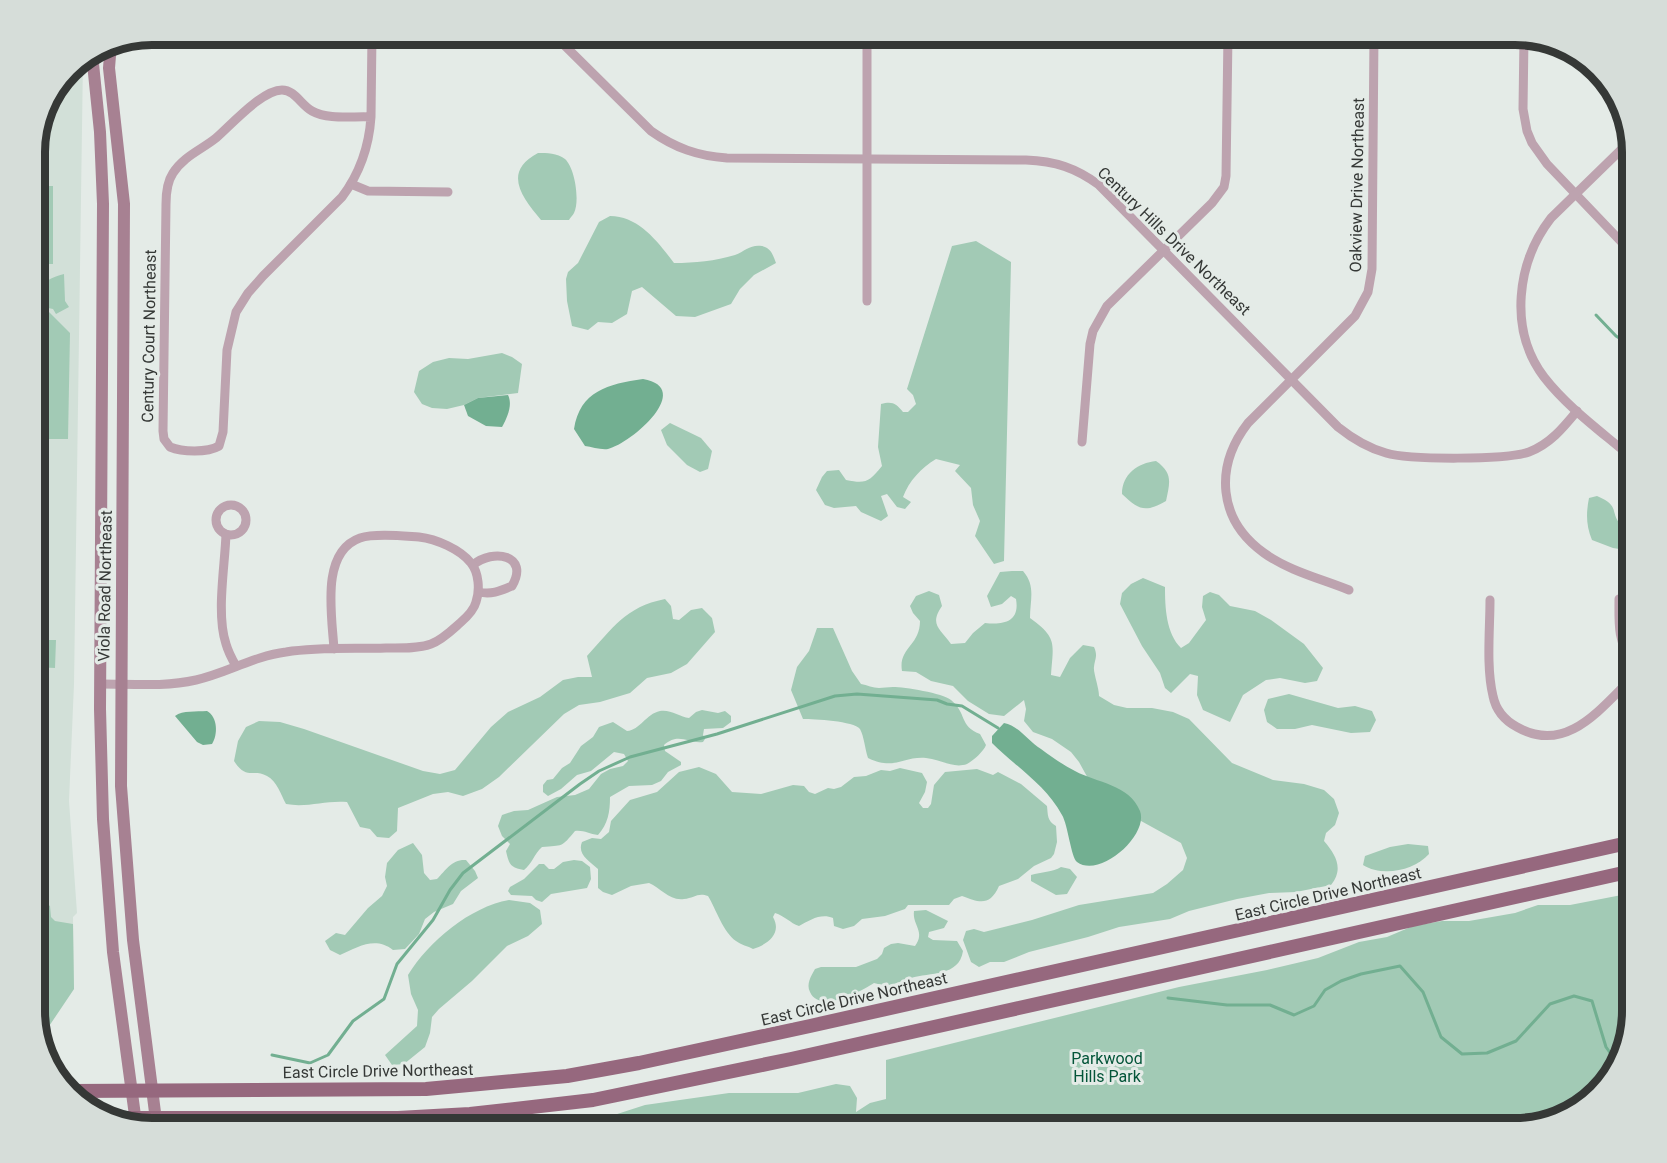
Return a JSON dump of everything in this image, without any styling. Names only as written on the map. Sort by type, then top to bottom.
[{"type":"main road","name":"Viola Road Northeast","points":[[110,54],[109,68],[124,204],[120,684],[123,831],[133,940],[156,1118]]},
{"type":"main road","name":"Viola Road Northeast","points":[[93,63],[100,132],[103,204],[100,684],[105,860],[117,985],[134,1116]]},
{"type":"main road","name":"East Circle Drive Northeast","points":[[82,1091],[426,1089],[567,1076],[810,1026],[1622,844]]},
{"type":"main road","points":[[398,1118],[496,1111],[593,1100],[639,1091],[1622,873]]},
{"type":"street","points":[[372,45],[371,117],[366,149],[351,184],[368,191],[448,192]]},
{"type":"street","name":"Century Hills Drive Northeast","points":[[564,45],[651,131],[670,144],[692,153],[727,159],[1026,159],[1062,165],[1080,172],[1099,185],[1349,435],[1374,449],[1404,457],[1523,454],[1540,447],[1551,439],[1577,411]]},
{"type":"street","points":[[867,45],[867,301]]},
{"type":"street","points":[[1083,442],[1090,344],[1093,331],[1107,306],[1212,203],[1224,187],[1228,45]]},
{"type":"street","name":"Oakview Drive Northeast","points":[[1350,590],[1278,561],[1265,554],[1245,536],[1237,524],[1227,496],[1226,465],[1231,449],[1248,423],[1354,316],[1368,292],[1372,269],[1374,45]]},
{"type":"street","points":[[1524,46],[1523,109],[1527,131],[1538,154],[1622,242]]},
{"type":"street","name":"Century Court Northeast","points":[[351,184],[342,197],[263,276],[248,293],[236,312],[228,339],[224,432],[219,446],[207,450],[179,450],[170,447],[163,436],[163,402],[166,191],[173,173],[194,151],[214,139],[259,101],[277,91],[292,92],[305,106],[318,114],[371,117]]},
{"type":"street","points":[[1622,149],[1551,218],[1536,240],[1525,270],[1521,300],[1524,331],[1535,362],[1554,389],[1622,449]]},
{"type":"street","points":[[226,534],[222,616],[226,644],[236,666]]},
{"type":"street","points":[[100,684],[167,684],[196,680],[260,657],[285,652],[412,648],[430,644],[445,637],[469,615],[476,603],[477,578],[473,565],[463,555],[446,545],[424,538],[398,535],[361,538],[348,545],[337,559],[331,592],[334,649]]},
{"type":"street","points":[[473,565],[479,559],[503,556],[512,560],[518,571],[512,586],[486,594],[478,591]]},
{"type":"street","points":[[1618,599],[1618,634],[1622,645]]},
{"type":"street","points":[[1490,600],[1490,684],[1493,699],[1504,720],[1528,734],[1550,736],[1572,731],[1598,712],[1622,688]]},
{"type":"street","points":[[496,1111],[497,1118]]},
{"type":"shaded area","points":[[83,71],[74,684],[69,801],[77,913],[73,917],[74,989],[47,1030],[45,145],[56,105],[67,87]]},
{"type":"shaded area","points":[[643,379],[657,384],[663,393],[661,404],[654,415],[643,427],[619,445],[608,449],[585,446],[574,429],[582,406],[589,398],[607,387]]},
{"type":"shaded area","points":[[508,395],[510,407],[502,427],[486,426],[468,416],[464,405],[478,398]]},
{"type":"shaded area","points":[[207,711],[213,717],[216,731],[212,744],[203,745],[197,742],[175,716],[186,712]]},
{"type":"shaded area","points":[[1004,723],[1019,730],[1036,746],[1066,766],[1112,785],[1135,802],[1140,811],[1141,821],[1130,842],[1120,852],[1098,865],[1087,866],[1077,862],[1064,820],[1055,804],[1039,785],[992,743],[992,736]]},
{"type":"shaded area","points":[[45,954],[48,985],[45,986]]},
{"type":"green space","points":[[538,153],[562,157],[569,163],[576,185],[577,201],[574,213],[569,220],[541,220],[522,194],[518,176],[521,168],[527,160]]},
{"type":"green space","points":[[45,186],[53,186],[53,264],[45,264]]},
{"type":"green space","points":[[610,216],[630,220],[639,225],[674,263],[720,259],[758,246],[770,250],[776,263],[754,275],[740,289],[731,304],[695,317],[676,316],[642,287],[632,291],[627,314],[612,323],[598,322],[588,330],[572,326],[567,301],[568,272],[578,263],[599,222]]},
{"type":"green space","points":[[976,241],[1011,262],[1004,561],[994,564],[975,536],[980,521],[973,505],[971,488],[955,471],[960,465],[936,459],[925,466],[912,480],[903,497],[911,502],[905,509],[897,507],[887,494],[881,496],[888,516],[881,521],[861,512],[856,506],[834,508],[825,505],[816,490],[827,471],[839,470],[846,480],[863,482],[874,476],[882,466],[878,447],[881,404],[894,404],[903,412],[908,412],[916,404],[913,395],[907,389],[952,246]]},
{"type":"green space","points":[[64,274],[65,301],[69,307],[56,314],[53,309],[45,305],[45,282]]},
{"type":"green space","points":[[45,308],[70,333],[68,439],[45,439]]},
{"type":"green space","points":[[502,353],[522,364],[518,393],[478,398],[464,405],[447,409],[432,408],[422,404],[414,392],[419,371],[433,362],[449,358],[468,359]]},
{"type":"green space","points":[[670,423],[701,438],[712,451],[708,469],[700,472],[687,465],[667,445],[661,430]]},
{"type":"green space","points":[[1156,461],[1169,478],[1166,501],[1153,507],[1142,508],[1133,504],[1122,494],[1123,487],[1128,475],[1137,467]]},
{"type":"green space","points":[[1597,496],[1612,506],[1622,525],[1622,549],[1592,540],[1588,525],[1589,498]]},
{"type":"green space","points":[[1023,571],[1030,582],[1030,618],[1045,631],[1052,642],[1051,675],[1060,677],[1070,658],[1083,645],[1094,647],[1096,655],[1094,669],[1099,696],[1114,705],[1127,708],[1152,708],[1173,712],[1189,719],[1232,763],[1273,780],[1304,784],[1324,790],[1334,799],[1339,813],[1335,825],[1326,833],[1324,841],[1335,857],[1338,868],[1331,885],[1237,899],[1189,911],[1170,919],[1119,927],[1029,952],[1004,962],[990,962],[979,967],[971,962],[963,940],[966,931],[974,929],[984,932],[1079,905],[1153,893],[1183,870],[1187,858],[1181,843],[1132,816],[1090,782],[1071,752],[1052,739],[1033,732],[1024,721],[1026,709],[1024,700],[1004,716],[989,714],[968,701],[953,686],[931,681],[916,672],[902,671],[903,657],[919,629],[920,621],[910,606],[916,596],[929,591],[939,595],[942,606],[936,618],[938,626],[951,644],[965,643],[985,623],[1004,622],[1016,613],[1016,599],[1011,596],[1002,604],[991,607],[987,596],[1000,572]]},
{"type":"green space","points":[[1143,578],[1165,587],[1169,627],[1181,648],[1189,643],[1206,620],[1202,607],[1203,596],[1210,592],[1219,595],[1230,606],[1255,611],[1304,644],[1323,668],[1317,681],[1305,683],[1280,678],[1266,680],[1243,695],[1230,722],[1203,710],[1197,695],[1198,676],[1190,674],[1171,693],[1165,688],[1160,673],[1142,646],[1120,604],[1122,593],[1131,584]]},
{"type":"green space","points":[[665,599],[671,606],[673,619],[679,620],[691,610],[702,608],[712,618],[715,632],[687,664],[671,673],[647,678],[630,693],[600,702],[579,705],[564,714],[499,777],[482,789],[463,796],[448,792],[433,794],[398,808],[397,831],[389,838],[377,837],[370,829],[360,827],[347,802],[286,804],[270,778],[262,774],[243,771],[234,761],[238,741],[246,727],[259,721],[280,722],[304,729],[423,771],[440,774],[455,770],[491,727],[508,712],[540,697],[563,680],[592,677],[587,656],[613,628],[640,607]]},
{"type":"green space","points":[[817,628],[833,628],[852,671],[861,684],[877,688],[898,687],[947,697],[956,705],[969,727],[980,734],[986,745],[983,750],[972,761],[962,765],[952,765],[926,758],[892,763],[877,762],[868,758],[860,729],[856,726],[833,721],[803,719],[791,690],[797,667],[809,651]]},
{"type":"green space","points":[[49,640],[56,640],[55,668],[45,668],[45,651],[49,651]]},
{"type":"green space","points":[[1289,694],[1338,708],[1355,706],[1372,711],[1376,720],[1370,732],[1351,733],[1312,725],[1295,729],[1277,729],[1267,722],[1264,710],[1268,699]]},
{"type":"green space","points":[[702,710],[718,713],[725,711],[731,716],[731,722],[723,728],[704,729],[703,742],[674,739],[664,745],[665,751],[681,762],[681,765],[668,772],[661,781],[652,785],[629,786],[610,797],[608,818],[598,835],[575,831],[561,845],[542,847],[524,870],[511,865],[506,851],[510,844],[502,836],[498,826],[502,815],[528,810],[557,797],[575,795],[589,789],[601,774],[623,766],[628,761],[624,754],[614,752],[591,771],[577,775],[561,789],[548,796],[543,792],[543,785],[547,780],[553,779],[562,768],[570,763],[581,746],[593,737],[599,727],[613,722],[627,731],[636,728],[651,715],[660,711],[689,718]]},
{"type":"green space","points":[[699,767],[716,774],[732,792],[761,794],[793,785],[804,786],[809,792],[815,794],[828,788],[841,787],[854,777],[900,768],[922,773],[927,782],[919,803],[923,808],[928,808],[931,804],[934,785],[945,772],[977,769],[993,775],[998,772],[1021,784],[1047,806],[1049,820],[1056,826],[1057,842],[1051,858],[1034,866],[1018,879],[999,886],[988,900],[979,901],[962,896],[954,899],[949,905],[908,905],[905,909],[885,916],[862,919],[854,926],[843,929],[834,926],[833,918],[829,917],[816,918],[799,926],[775,913],[773,917],[775,933],[769,941],[753,949],[731,937],[708,896],[674,898],[649,883],[631,886],[612,895],[603,892],[598,888],[598,869],[582,854],[582,842],[592,838],[601,839],[609,832],[611,821],[630,800],[657,792],[679,772]]},
{"type":"green space","points":[[413,843],[422,855],[424,873],[430,880],[437,879],[450,866],[461,860],[466,860],[478,878],[461,891],[453,904],[434,912],[425,919],[419,934],[405,949],[393,950],[373,943],[340,955],[330,950],[325,941],[336,933],[345,935],[368,908],[382,896],[387,886],[385,877],[387,863],[398,850]]},
{"type":"green space","points":[[1408,844],[1428,846],[1429,854],[1415,865],[1398,870],[1379,871],[1363,865],[1365,856],[1390,847]]},
{"type":"green space","points":[[582,861],[590,867],[591,879],[587,888],[551,894],[542,902],[532,896],[511,895],[508,891],[539,864],[554,869],[563,862]]},
{"type":"green space","points":[[1061,867],[1070,869],[1077,877],[1067,894],[1056,895],[1031,881],[1031,875]]},
{"type":"green space","name":"Parkwood Hills Park","points":[[1622,895],[1620,1032],[1611,1058],[1591,1087],[1556,1110],[1529,1117],[605,1118],[645,1105],[729,1093],[798,1093],[836,1084],[850,1086],[857,1098],[856,1112],[870,1103],[886,1099],[886,1060],[1179,987],[1318,958],[1359,942],[1387,937],[1413,926],[1442,921],[1469,921],[1515,913],[1538,905],[1570,905]]},
{"type":"green space","points":[[509,900],[530,903],[540,910],[542,924],[528,936],[507,946],[472,981],[439,1009],[432,1017],[425,1047],[404,1064],[392,1065],[385,1055],[417,1026],[418,1010],[411,994],[408,975],[417,962],[439,938],[465,918],[494,904]]},
{"type":"green space","points":[[45,902],[50,906],[51,917],[55,921],[73,924],[74,989],[47,1030],[45,985],[48,984],[45,956]]},
{"type":"green space","points":[[926,910],[948,921],[944,928],[929,932],[928,937],[933,940],[957,941],[963,951],[956,965],[943,972],[893,984],[874,983],[850,996],[831,1001],[815,998],[810,992],[809,983],[815,969],[856,967],[877,959],[884,948],[891,944],[915,946],[919,932],[914,911]]},
{"type":"waterway","points":[[1596,315],[1622,340]]},
{"type":"waterway","points":[[272,1055],[310,1063],[328,1055],[353,1021],[384,999],[397,964],[433,920],[450,890],[463,873],[580,784],[599,771],[630,757],[717,734],[835,696],[857,694],[937,700],[962,706],[998,728]]},
{"type":"waterway","points":[[1168,998],[1227,1005],[1270,1005],[1294,1015],[1314,1006],[1325,990],[1341,981],[1361,974],[1400,966],[1423,992],[1441,1037],[1462,1054],[1487,1053],[1516,1041],[1550,1004],[1574,996],[1592,1001],[1606,1047],[1612,1056]]}]
